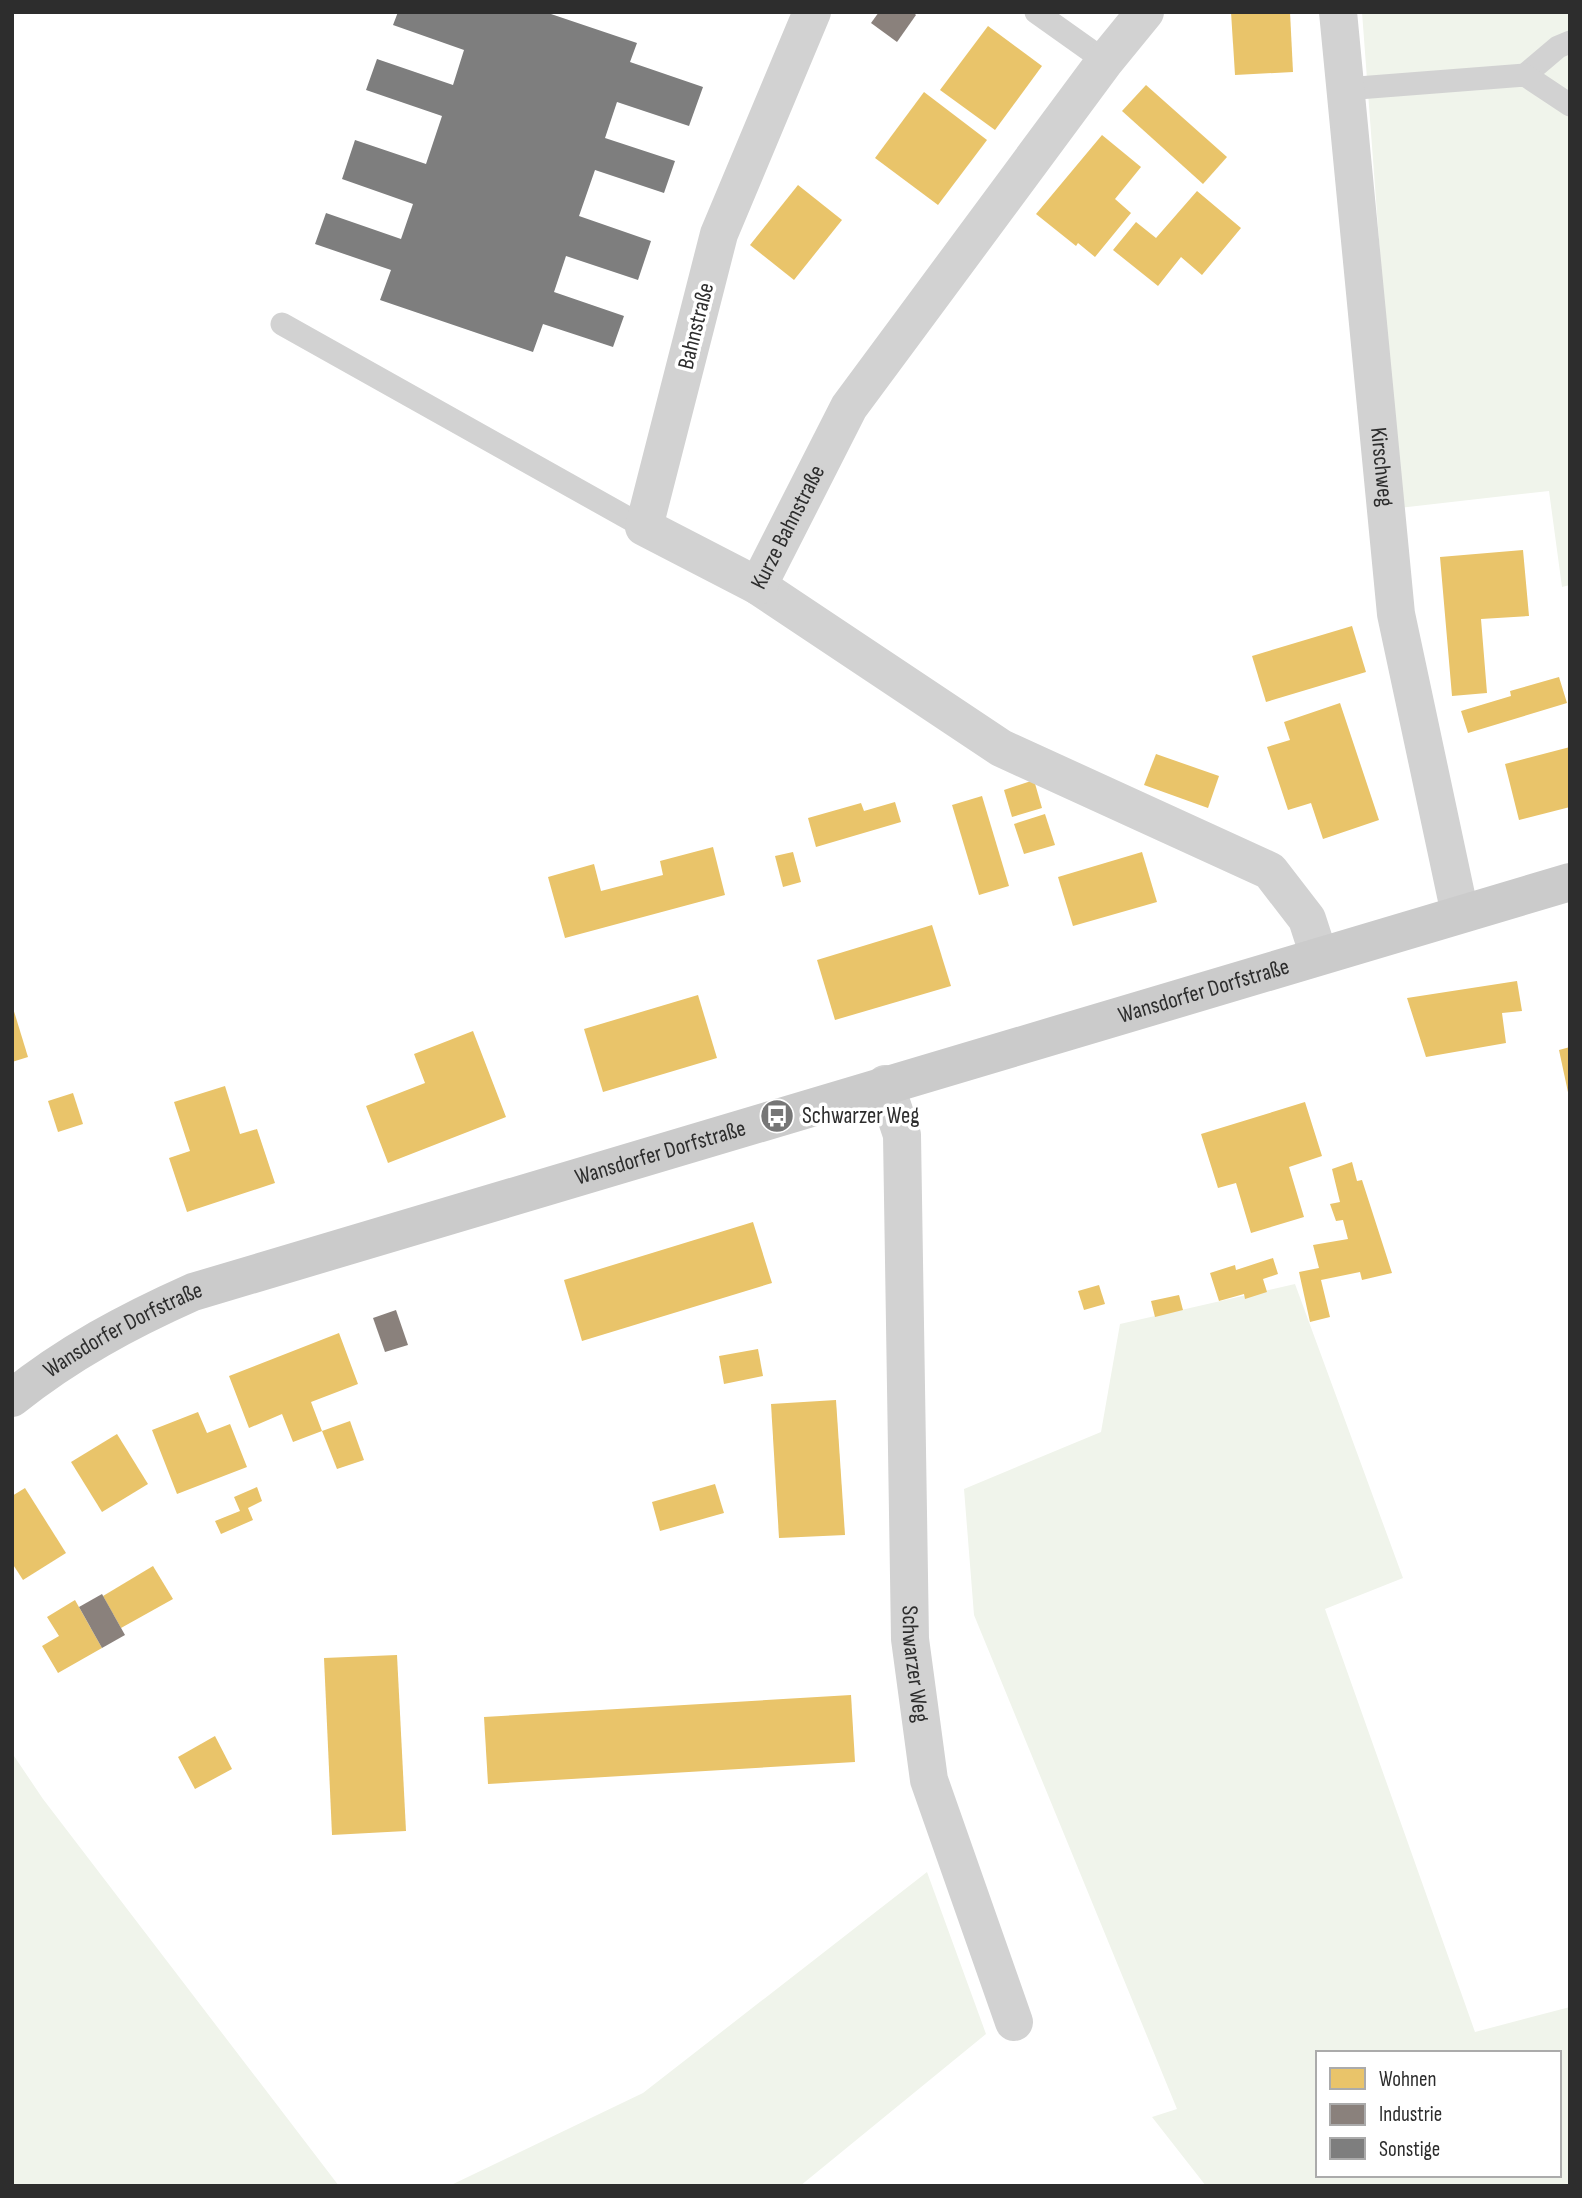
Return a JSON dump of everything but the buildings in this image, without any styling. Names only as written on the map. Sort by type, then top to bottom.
[{"type":"street","name":"Bahnstraße","points":[[644,527],[719,234],[812,12]]},
{"type":"street","name":"Kurze Bahnstraße","points":[[1145,12],[1105,61],[849,407],[758,586],[1001,748],[1270,871],[1307,919],[1319,956]]},
{"type":"street","name":"Kirschweg","points":[[1338,12],[1396,614],[1460,914]]},
{"type":"street","points":[[644,527],[758,586]]},
{"type":"street","name":"Wansdorfer Dorfstraße","points":[[16,1386],[95,1340],[193,1292],[1570,882]]},
{"type":"street","name":"Schwarzer Weg","points":[[885,1084],[902,1135],[910,1639],[929,1780],[1014,2022]]},
{"type":"lane","points":[[1036,12],[1105,61]]},
{"type":"lane","points":[[1345,89],[1525,75],[1558,47],[1570,42]]},
{"type":"lane","points":[[1525,75],[1570,105]]},
{"type":"lane","points":[[282,324],[644,527]]},
{"type":"shaded area","points":[[1362,12],[1570,12],[1570,585],[1562,587],[1549,491],[1399,508]]},
{"type":"shaded area","points":[[1295,1284],[1403,1578],[1325,1609],[1475,2032],[1570,2007],[1570,2186],[1206,2186],[1152,2117],[1177,2109],[974,1615],[964,1489],[1101,1432],[1120,1324]]},
{"type":"shaded area","points":[[12,1753],[43,1799],[339,2186],[12,2186]]},
{"type":"shaded area","points":[[927,1872],[986,2034],[800,2186],[449,2186],[643,2093]]},
{"type":"place","name":"Schwarzer Weg","points":[[777,1116]]}]
